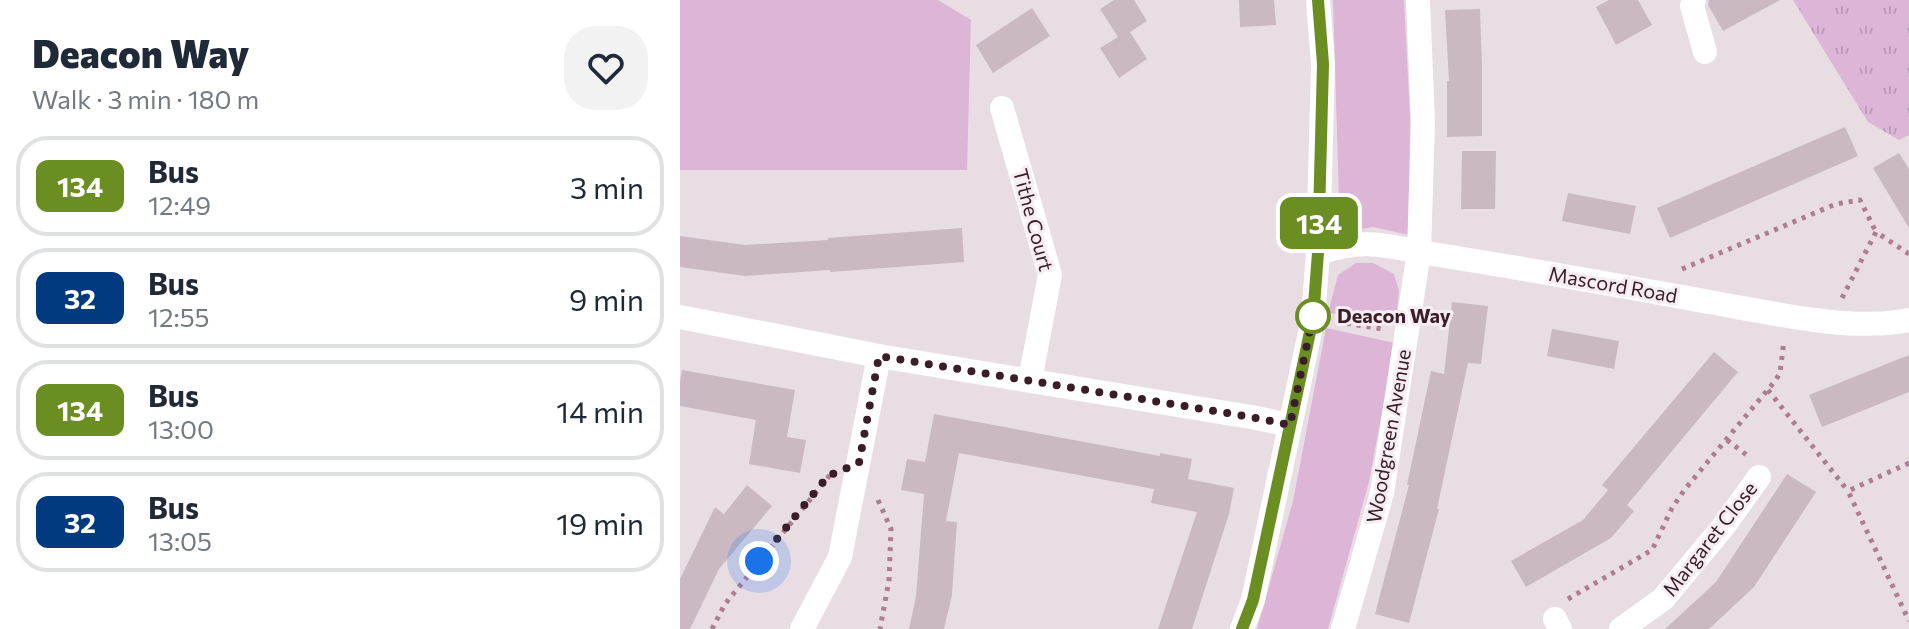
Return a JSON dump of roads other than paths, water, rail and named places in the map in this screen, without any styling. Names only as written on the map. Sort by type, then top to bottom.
[{"type":"street","points":[[1242,629],[1253,600],[1313,318],[1318,253],[1323,64],[1318,0]]},
{"type":"street","name":"Woodgreen Avenue","points":[[1343,629],[1382,493],[1419,252],[1423,123],[1418,0]]},
{"type":"street","points":[[1694,0],[1692,6],[1705,52]]},
{"type":"street","name":"Tithe Court","points":[[1002,108],[1050,275],[1030,380]]},
{"type":"street","name":"Mascord Road","points":[[1318,253],[1346,244],[1382,244],[1786,315],[1855,323],[1890,324],[1909,320]]},
{"type":"street","points":[[680,317],[879,356],[1290,425]]},
{"type":"street","points":[[802,629],[840,557],[879,356]]},
{"type":"street","name":"Margaret Close","points":[[1621,629],[1663,599],[1723,527],[1759,477]]},
{"type":"place","name":"Deacon Way","points":[[1313,316]]}]
